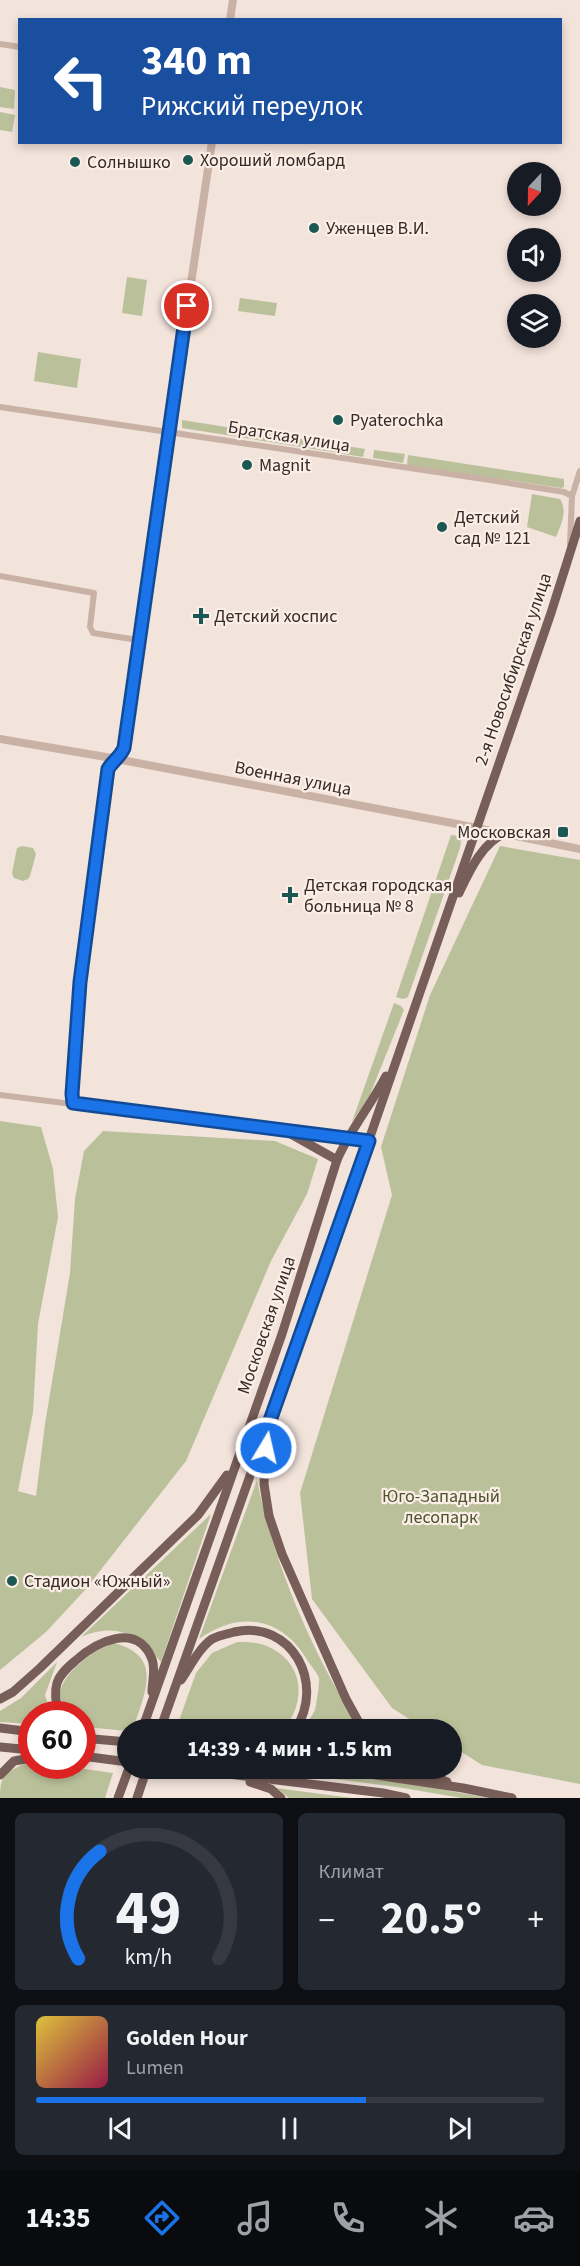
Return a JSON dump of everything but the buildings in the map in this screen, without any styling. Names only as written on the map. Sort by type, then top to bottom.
[{"type":"main road","name":"2-я Новосибирская улица","points":[[476,827],[551,613],[580,521]]},
{"type":"main road","name":"Московская улица","points":[[164,1719],[369,1141],[476,827]]},
{"type":"main road","points":[[449,907],[456,900],[472,866],[494,839],[507,833]]},
{"type":"main road","name":"Московская улица","points":[[146,1719],[304,1269],[337,1160],[347,1138],[374,1098],[402,1042]]},
{"type":"main road","points":[[282,1129],[337,1160]]},
{"type":"main road","points":[[267,1429],[264,1484],[269,1516],[282,1554],[357,1719]]},
{"type":"main road","points":[[0,1699],[13,1692],[40,1668],[198,1515],[238,1457]]},
{"type":"main road","points":[[174,1689],[211,1640],[247,1630],[266,1634],[282,1641],[295,1653],[307,1679],[308,1702],[300,1719]]},
{"type":"main road","points":[[56,1701],[57,1682],[79,1657],[97,1643],[116,1638],[130,1639],[139,1643],[153,1661],[151,1705]]},
{"type":"main road","points":[[0,1728],[18,1730]]},
{"type":"main road","points":[[96,1739],[117,1740]]},
{"type":"main road","points":[[0,1746],[18,1748]]},
{"type":"main road","points":[[96,1758],[117,1760]]},
{"type":"main road","points":[[0,1775],[14,1761],[18,1760]]},
{"type":"main road","points":[[118,1798],[125,1779]]},
{"type":"main road","points":[[137,1798],[143,1779]]},
{"type":"main road","points":[[238,1779],[271,1789],[281,1798]]},
{"type":"main road","points":[[260,1779],[383,1793],[406,1798]]},
{"type":"main road","points":[[403,1779],[512,1798]]},
{"type":"main road","points":[[441,1779],[463,1788]]},
{"type":"street","points":[[230,18],[233,0]]},
{"type":"street","points":[[0,44],[18,46]]},
{"type":"street","points":[[73,1103],[83,950],[108,769],[115,759],[121,756],[131,708],[138,640],[212,144]]},
{"type":"street","name":"Братская улица","points":[[0,407],[572,493]]},
{"type":"street","points":[[570,551],[572,493],[580,471]]},
{"type":"street","points":[[572,493],[580,498]]},
{"type":"street","points":[[0,576],[94,593],[90,627],[93,633],[138,640]]},
{"type":"street","name":"Военная улица","points":[[0,739],[476,827],[580,849]]},
{"type":"street","points":[[0,1095],[369,1141]]},
{"type":"green space","points":[[0,87],[15,90],[14,109],[0,107]]},
{"type":"green space","points":[[0,112],[15,115],[12,132],[0,130]]},
{"type":"green space","points":[[127,277],[147,280],[142,316],[122,313]]},
{"type":"green space","points":[[240,298],[277,303],[275,316],[238,311]]},
{"type":"green space","points":[[38,352],[81,359],[77,388],[34,381]]},
{"type":"green space","points":[[182,420],[365,449],[363,457],[182,428]]},
{"type":"green space","points":[[374,450],[405,454],[403,463],[373,458]]},
{"type":"green space","points":[[408,455],[564,479],[564,487],[407,465]]},
{"type":"green space","points":[[532,494],[560,499],[564,513],[556,537],[527,527]]},
{"type":"green space","points":[[451,835],[458,836],[461,840],[460,848],[408,997],[403,999],[396,997]]},
{"type":"green space","points":[[22,846],[33,848],[36,854],[30,876],[23,881],[14,878],[12,873],[17,848]]},
{"type":"green space","name":"Юго-Западный лесопарк","points":[[500,846],[580,860],[580,1784],[482,1765],[462,1752],[462,1719],[409,1719],[392,1708],[312,1599],[300,1493],[392,1195],[381,1147],[430,995]]},
{"type":"green space","points":[[394,1003],[404,1010],[369,1097],[352,1122]]},
{"type":"green space","points":[[0,1121],[41,1127],[53,1169],[58,1217],[38,1324],[33,1412],[18,1491],[36,1496],[45,1424],[70,1273],[75,1199],[84,1151],[103,1131],[275,1141],[318,1159],[307,1194],[271,1261],[186,1461],[85,1590],[46,1632],[0,1670]]},
{"type":"green space","points":[[257,1480],[285,1578],[327,1671],[354,1719],[310,1719],[315,1710],[319,1678],[296,1644],[284,1633],[271,1626],[257,1622],[229,1624],[199,1639]]},
{"type":"green space","points":[[211,1514],[161,1662],[144,1644],[126,1633],[105,1631],[81,1637]]},
{"type":"green space","points":[[237,1642],[249,1642],[275,1650],[285,1658],[293,1668],[299,1692],[291,1719],[180,1719],[196,1673],[212,1653]]},
{"type":"green space","points":[[114,1643],[130,1649],[140,1657],[147,1677],[136,1719],[117,1719],[117,1730],[96,1728],[96,1701],[62,1701],[60,1696],[62,1685],[73,1670],[98,1650]]},
{"type":"green space","points":[[57,1662],[45,1695],[47,1701],[18,1701],[18,1723],[0,1722],[0,1711],[21,1698]]},
{"type":"green space","points":[[18,1767],[18,1779],[96,1779],[96,1771],[113,1773],[105,1798],[0,1798],[2,1780]]},
{"type":"green space","points":[[335,1779],[381,1779],[488,1798],[462,1798]]},
{"type":"green space","points":[[276,1788],[352,1798],[289,1798]]},
{"type":"place","name":"Хороший ломбард","points":[[188,160]]},
{"type":"place","name":"Солнышко","points":[[75,162]]},
{"type":"place","name":"Уженцев В.И.","points":[[314,228]]},
{"type":"place","name":"Pyaterochka","points":[[338,420]]},
{"type":"place","name":"Magnit","points":[[247,465]]},
{"type":"place","name":"Детский сад № 121","points":[[442,527]]},
{"type":"place","name":"Детский хоспис","points":[[201,616]]},
{"type":"place","name":"Московская","points":[[563,832]]},
{"type":"place","name":"Детская городская больница № 8","points":[[290,895]]},
{"type":"place","name":"Стадион «Южный»","points":[[12,1581]]},
{"type":"route","points":[[187,306],[138,640],[131,708],[121,756],[115,759],[108,769],[83,950],[72,1094],[73,1103],[369,1141],[267,1429],[266,1448]]}]
